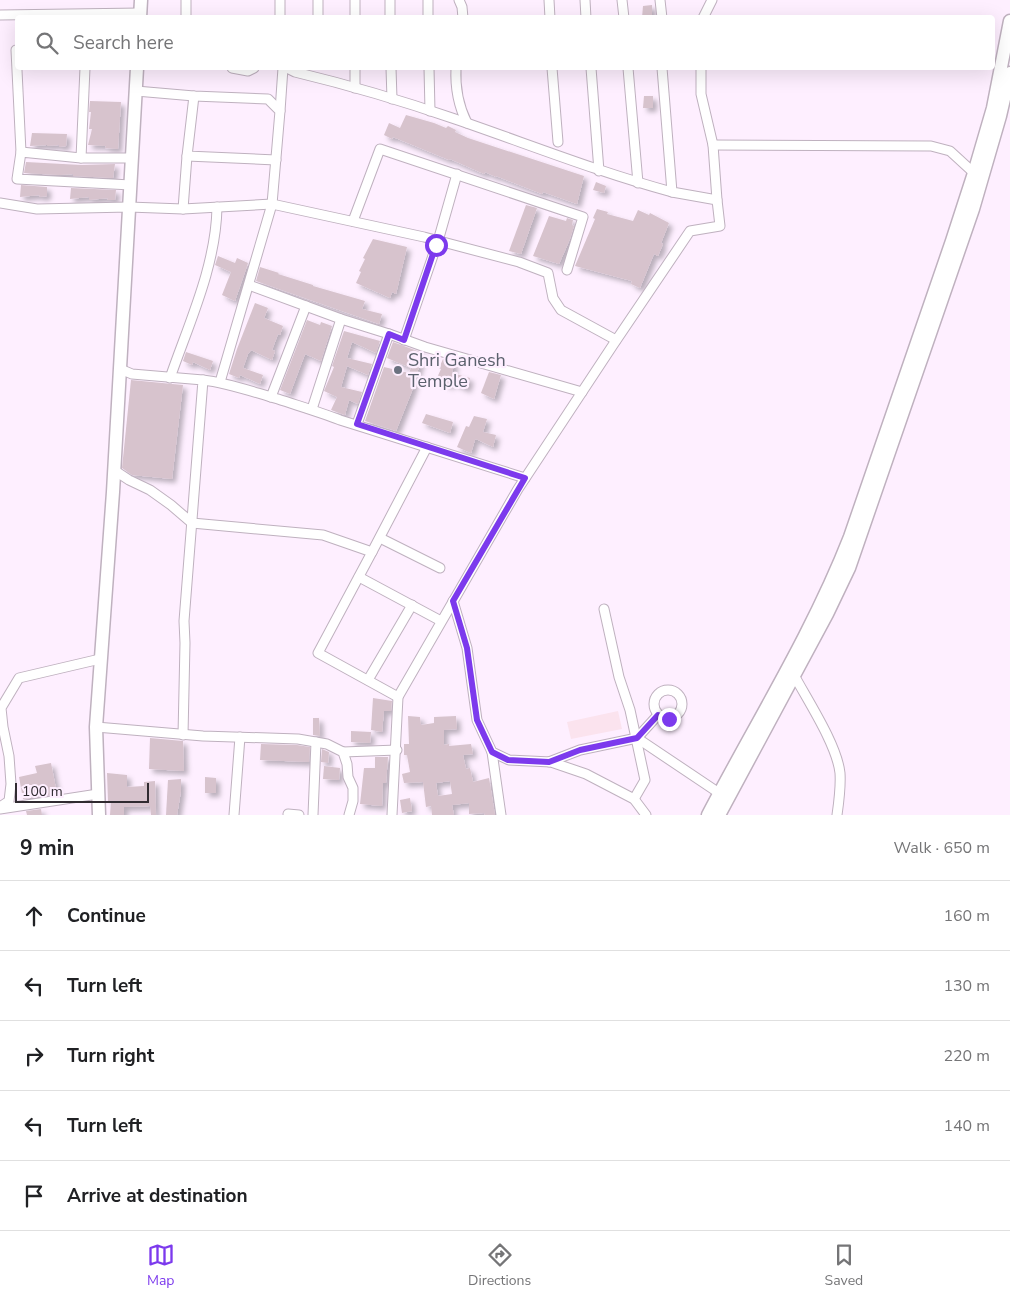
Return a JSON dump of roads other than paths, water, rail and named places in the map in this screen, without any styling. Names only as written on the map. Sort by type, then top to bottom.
[{"type":"street","points":[[186,0],[186,15]]},
{"type":"street","points":[[280,0],[280,15]]},
{"type":"street","points":[[318,0],[318,15]]},
{"type":"street","points":[[355,0],[355,15]]},
{"type":"street","points":[[390,0],[390,15]]},
{"type":"street","points":[[428,0],[428,15]]},
{"type":"street","points":[[458,0],[462,7],[463,15]]},
{"type":"street","points":[[549,0],[550,15]]},
{"type":"street","points":[[585,0],[586,15]]},
{"type":"street","points":[[622,0],[624,15]]},
{"type":"street","points":[[660,0],[662,15]]},
{"type":"street","points":[[704,15],[712,0]]},
{"type":"street","points":[[0,15],[87,15],[141,10]]},
{"type":"street","points":[[708,815],[812,623],[838,568],[867,492],[974,172],[1008,48],[1010,22]]},
{"type":"street","points":[[17,70],[21,152],[17,179],[130,185]]},
{"type":"street","points":[[81,158],[85,70]]},
{"type":"street","points":[[99,815],[96,727],[114,470],[137,70]]},
{"type":"street","points":[[220,382],[272,204],[283,70]]},
{"type":"street","points":[[291,70],[467,123],[599,171],[638,183],[672,192],[717,200]]},
{"type":"street","points":[[320,70],[320,79]]},
{"type":"street","points":[[355,70],[355,88]]},
{"type":"street","points":[[391,70],[392,99]]},
{"type":"street","points":[[429,70],[430,111]]},
{"type":"street","points":[[456,70],[460,108],[467,123]]},
{"type":"street","points":[[552,70],[558,142]]},
{"type":"street","points":[[591,70],[599,171]]},
{"type":"street","points":[[628,70],[638,183]]},
{"type":"street","points":[[662,70],[672,192]]},
{"type":"street","points":[[392,815],[398,697],[525,478],[690,231],[720,226],[713,145],[701,94],[701,70]]},
{"type":"street","points":[[719,815],[837,594],[860,540],[973,209],[1000,116],[1010,73]]},
{"type":"street","points":[[136,91],[268,99],[280,111]]},
{"type":"street","points":[[183,209],[194,96]]},
{"type":"street","points":[[713,145],[931,146],[950,151],[974,172]]},
{"type":"street","points":[[353,221],[380,149],[583,217],[567,270]]},
{"type":"street","points":[[21,152],[81,158],[132,158]]},
{"type":"street","points":[[187,156],[276,160]]},
{"type":"street","points":[[404,340],[438,241],[457,174]]},
{"type":"street","points":[[0,203],[37,209],[129,207],[183,209],[272,204],[353,221],[519,262],[548,273],[553,298],[561,310],[616,340]]},
{"type":"street","points":[[170,378],[211,258],[216,229],[216,207]]},
{"type":"street","points":[[249,285],[404,340],[582,392]]},
{"type":"street","points":[[271,397],[306,306]]},
{"type":"street","points":[[312,409],[341,319]]},
{"type":"street","points":[[357,424],[389,334]]},
{"type":"street","points":[[120,369],[132,374],[220,382],[312,409],[340,420],[525,478]]},
{"type":"street","points":[[183,735],[184,621],[203,380]]},
{"type":"street","points":[[398,697],[318,653],[427,447]]},
{"type":"street","points":[[114,470],[164,500],[192,523],[323,535],[372,552]]},
{"type":"street","points":[[380,538],[440,568]]},
{"type":"street","points":[[358,577],[441,621]]},
{"type":"street","points":[[453,601],[467,648],[477,720],[492,752],[501,815]]},
{"type":"street","points":[[368,680],[412,605]]},
{"type":"street","points":[[604,609],[619,677],[637,738],[645,780],[634,799]]},
{"type":"street","points":[[0,808],[9,801],[11,784],[9,756],[1,708],[20,678],[100,659]]},
{"type":"street","points":[[794,675],[829,739],[840,771],[840,794],[837,815]]},
{"type":"street","points":[[549,762],[580,750],[637,738],[658,715]]},
{"type":"street","points":[[96,727],[183,735],[298,739],[327,744],[342,752],[396,750]]},
{"type":"street","points":[[234,815],[240,737]]},
{"type":"street","points":[[637,738],[720,793]]},
{"type":"street","points":[[313,815],[316,742]]},
{"type":"street","points":[[342,752],[347,764],[348,777],[353,788],[353,801],[349,815]]},
{"type":"street","points":[[492,752],[508,760],[549,762],[586,774],[634,799],[646,815]]},
{"type":"street","points":[[0,808],[98,794]]},
{"type":"street","points":[[288,814],[299,815]]},
{"type":"place","name":"Shri Ganesh Temple","points":[[398,370]]}]
